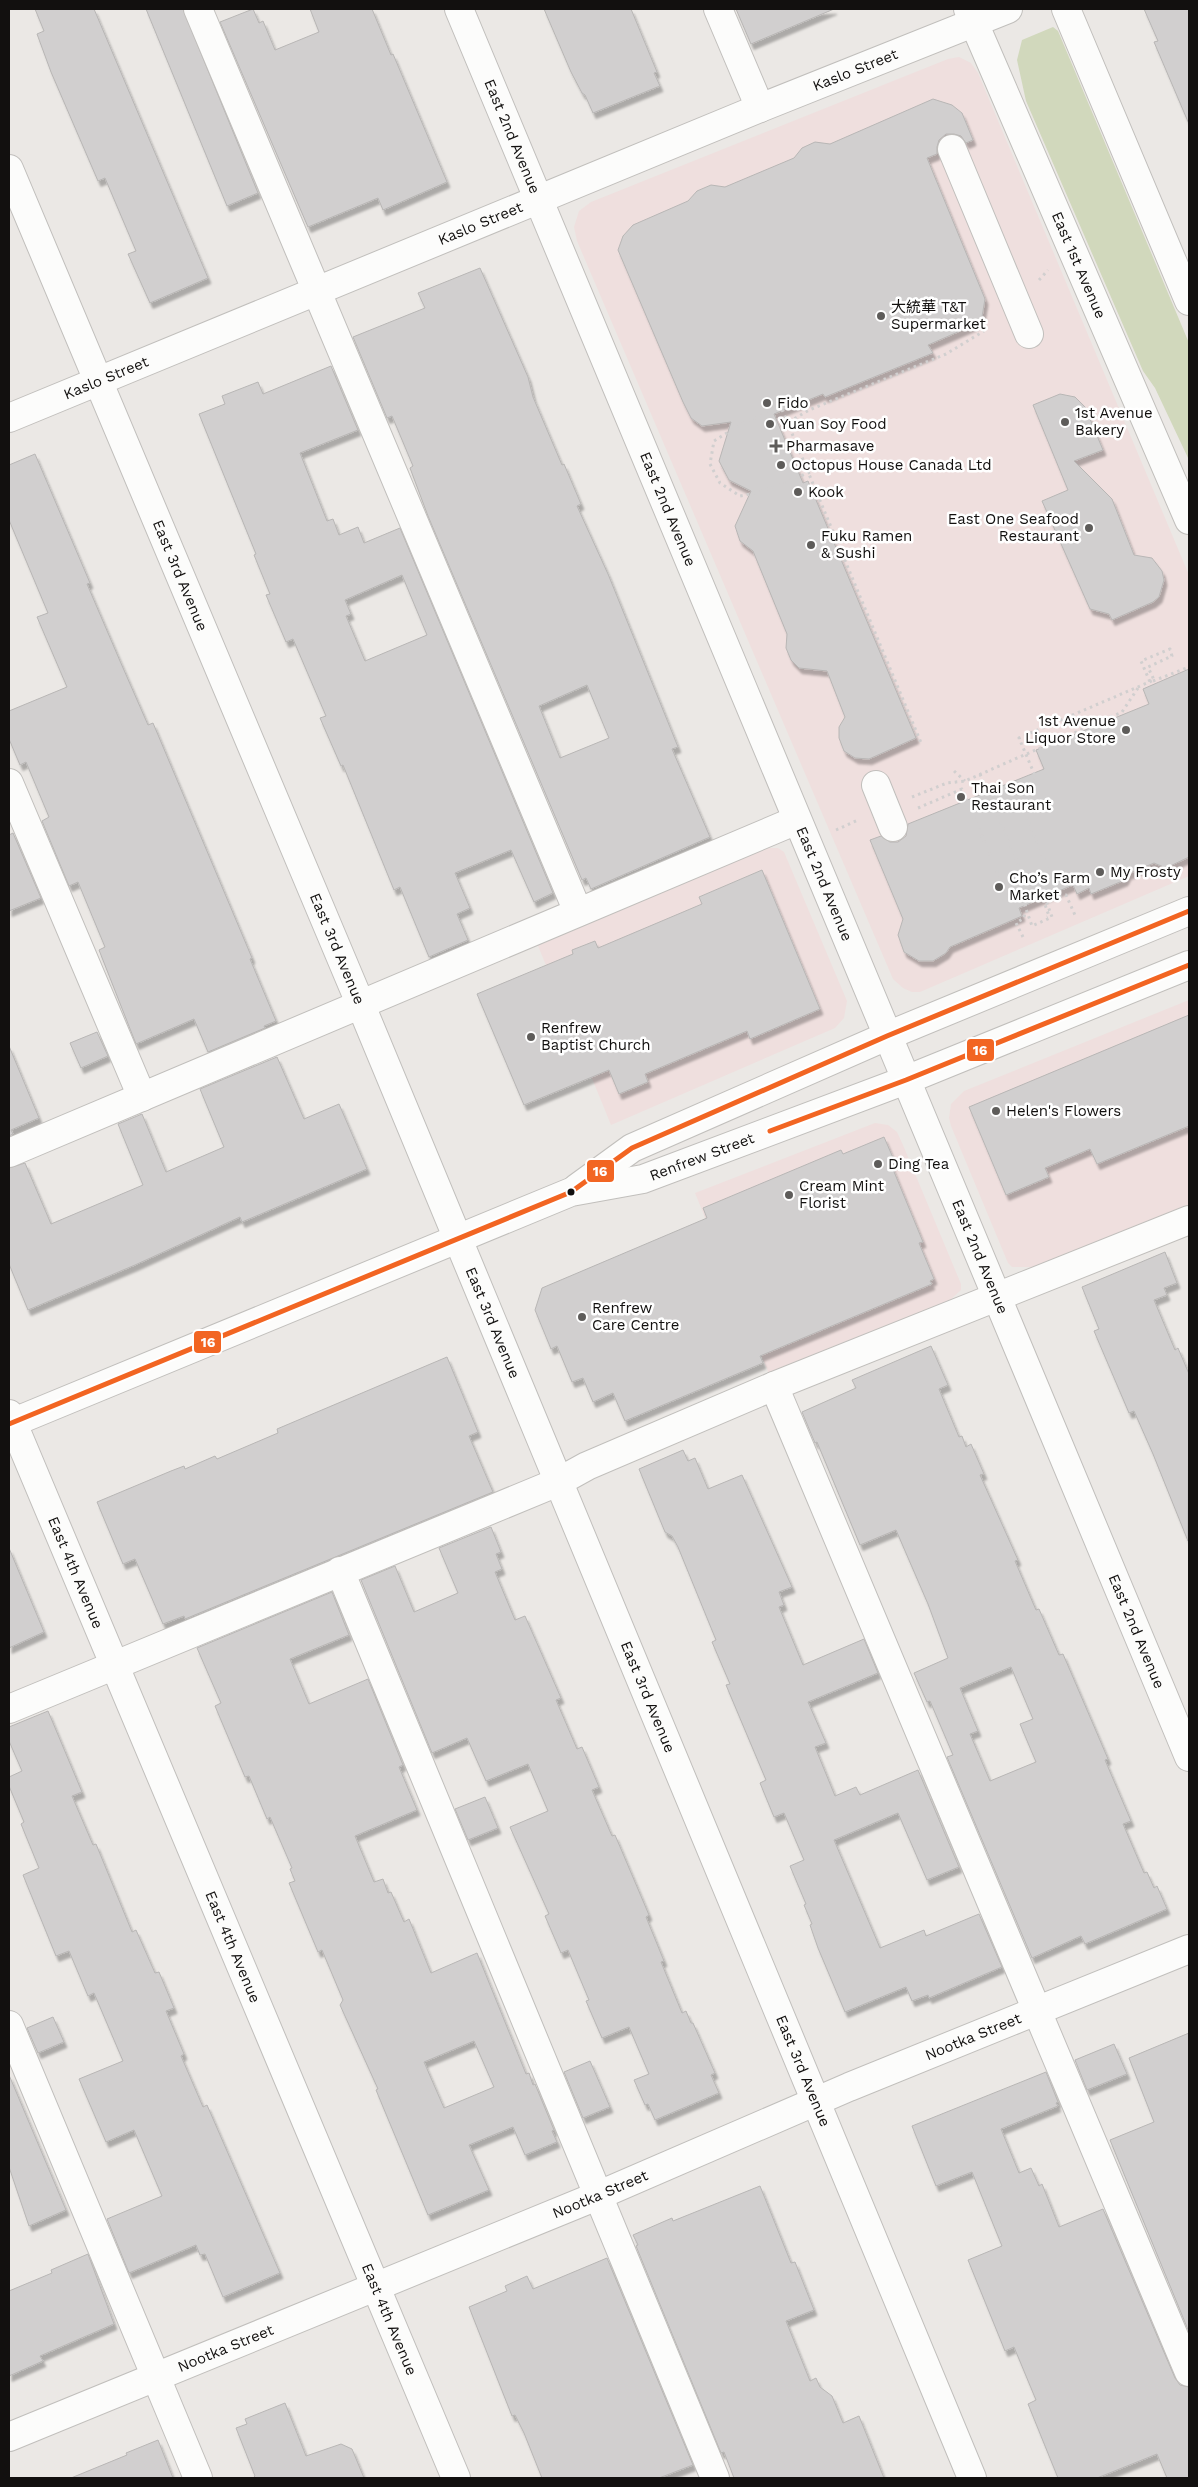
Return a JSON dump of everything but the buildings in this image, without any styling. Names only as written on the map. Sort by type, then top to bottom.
[{"type":"street","points":[[198,9],[578,912]]},
{"type":"street","name":"East 2nd Avenue","points":[[459,9],[1189,1757]]},
{"type":"street","points":[[718,9],[760,108]]},
{"type":"street","name":"Kaslo Street","points":[[9,418],[760,108],[971,15],[1008,9]]},
{"type":"street","points":[[1066,9],[1189,301]]},
{"type":"street","name":"East 1st Avenue","points":[[971,15],[1189,520]]},
{"type":"street","points":[[952,149],[1029,334]]},
{"type":"street","name":"East 3rd Avenue","points":[[9,170],[360,1002],[972,2478]]},
{"type":"street","points":[[9,783],[142,1097]]},
{"type":"street","points":[[876,785],[893,827]]},
{"type":"street","points":[[9,1153],[360,1002],[797,820]]},
{"type":"street","name":"Renfrew Street","points":[[571,1192],[632,1148],[887,1036],[1189,911]]},
{"type":"street","name":"Renfrew Street","points":[[10,1420],[571,1192],[643,1179],[906,1080],[1189,965]]},
{"type":"street","points":[[9,1709],[113,1664],[558,1482],[587,1466],[774,1386],[1189,1220]]},
{"type":"street","points":[[774,1386],[1039,2011],[1189,2372]]},
{"type":"street","name":"East 4th Avenue","points":[[10,1420],[456,2478]]},
{"type":"street","points":[[340,1571],[715,2478]]},
{"type":"street","name":"Nootka Street","points":[[9,2437],[597,2196],[816,2101],[1189,1949]]},
{"type":"street","points":[[9,2025],[198,2478]]},
{"type":"path","points":[[1036,283],[1048,269]]},
{"type":"path","points":[[864,600],[788,420],[946,354],[984,331]]},
{"type":"path","points":[[810,472],[801,475],[761,492],[740,496],[720,483],[710,464],[714,441],[741,424],[781,407],[807,471],[811,480],[857,590],[868,617],[922,745]]},
{"type":"path","points":[[918,808],[962,789],[1011,904],[1032,893],[1042,893],[1055,886],[1013,785],[1036,778],[1019,738],[1127,691],[1145,684],[1154,680],[1148,667],[1172,656],[1170,650],[1141,661],[1147,676],[1150,682]]},
{"type":"path","points":[[1019,864],[1034,901],[980,774],[1122,712],[1137,688],[1189,667]]},
{"type":"path","points":[[954,771],[965,781]]},
{"type":"path","points":[[1027,886],[1050,897],[1066,894],[1075,915]]},
{"type":"path","points":[[1024,937],[1016,923],[1024,918],[1027,886]]},
{"type":"path","points":[[1032,893],[1025,906],[1032,926],[1052,917],[1042,893]]},
{"type":"path","points":[[1026,904],[1033,923],[1049,916],[1042,893]]},
{"type":"shaded area","points":[[959,57],[971,63],[978,73],[1189,575],[1189,876],[920,992],[912,992],[903,988],[893,979],[577,241],[574,227],[579,211],[591,202],[948,59]]},
{"type":"shaded area","points":[[764,848],[778,848],[784,852],[847,1001],[844,1018],[835,1028],[611,1125],[532,931]]},
{"type":"shaded area","points":[[1189,1000],[1189,1220],[1036,1267],[1012,1267],[1008,1263],[951,1126],[949,1118],[951,1104],[964,1091]]},
{"type":"shaded area","points":[[875,1123],[888,1125],[897,1132],[903,1145],[961,1284],[961,1290],[949,1301],[956,1314],[774,1386],[695,1193]]},
{"type":"green space","points":[[1053,27],[1058,31],[1189,343],[1189,460],[1155,388],[1143,371],[1026,101],[1017,60],[1022,40]]},
{"type":"transit line","name":"16","points":[[9,1424],[571,1192],[632,1148],[887,1036],[1189,911]]},
{"type":"transit line","name":"16","points":[[770,1131],[906,1080],[1189,965]]},
{"type":"place","name":"大統華 T&T Supermarket","points":[[881,316]]},
{"type":"place","name":"Fido","points":[[767,403]]},
{"type":"place","name":"1st Avenue Bakery","points":[[1065,422]]},
{"type":"place","name":"Yuan Soy Food","points":[[770,424]]},
{"type":"place","name":"Pharmasave","points":[[776,446]]},
{"type":"place","name":"Octopus House Canada Ltd","points":[[781,465]]},
{"type":"place","name":"Kook","points":[[798,492]]},
{"type":"place","name":"East One Seafood Restaurant","points":[[1089,528]]},
{"type":"place","name":"Fuku Ramen & Sushi","points":[[811,545]]},
{"type":"place","name":"1st Avenue Liquor Store","points":[[1126,730]]},
{"type":"place","name":"Thai Son Restaurant","points":[[961,797]]},
{"type":"place","name":"My Frosty","points":[[1100,872]]},
{"type":"place","name":"Cho’s Farm Market","points":[[999,887]]},
{"type":"place","name":"Renfrew Baptist Church","points":[[531,1037]]},
{"type":"place","name":"Helen's Flowers","points":[[996,1111]]},
{"type":"place","name":"Ding Tea","points":[[878,1164]]},
{"type":"place","name":"Cream Mint Florist","points":[[789,1195]]},
{"type":"place","name":"Renfrew Care Centre","points":[[582,1317]]}]
